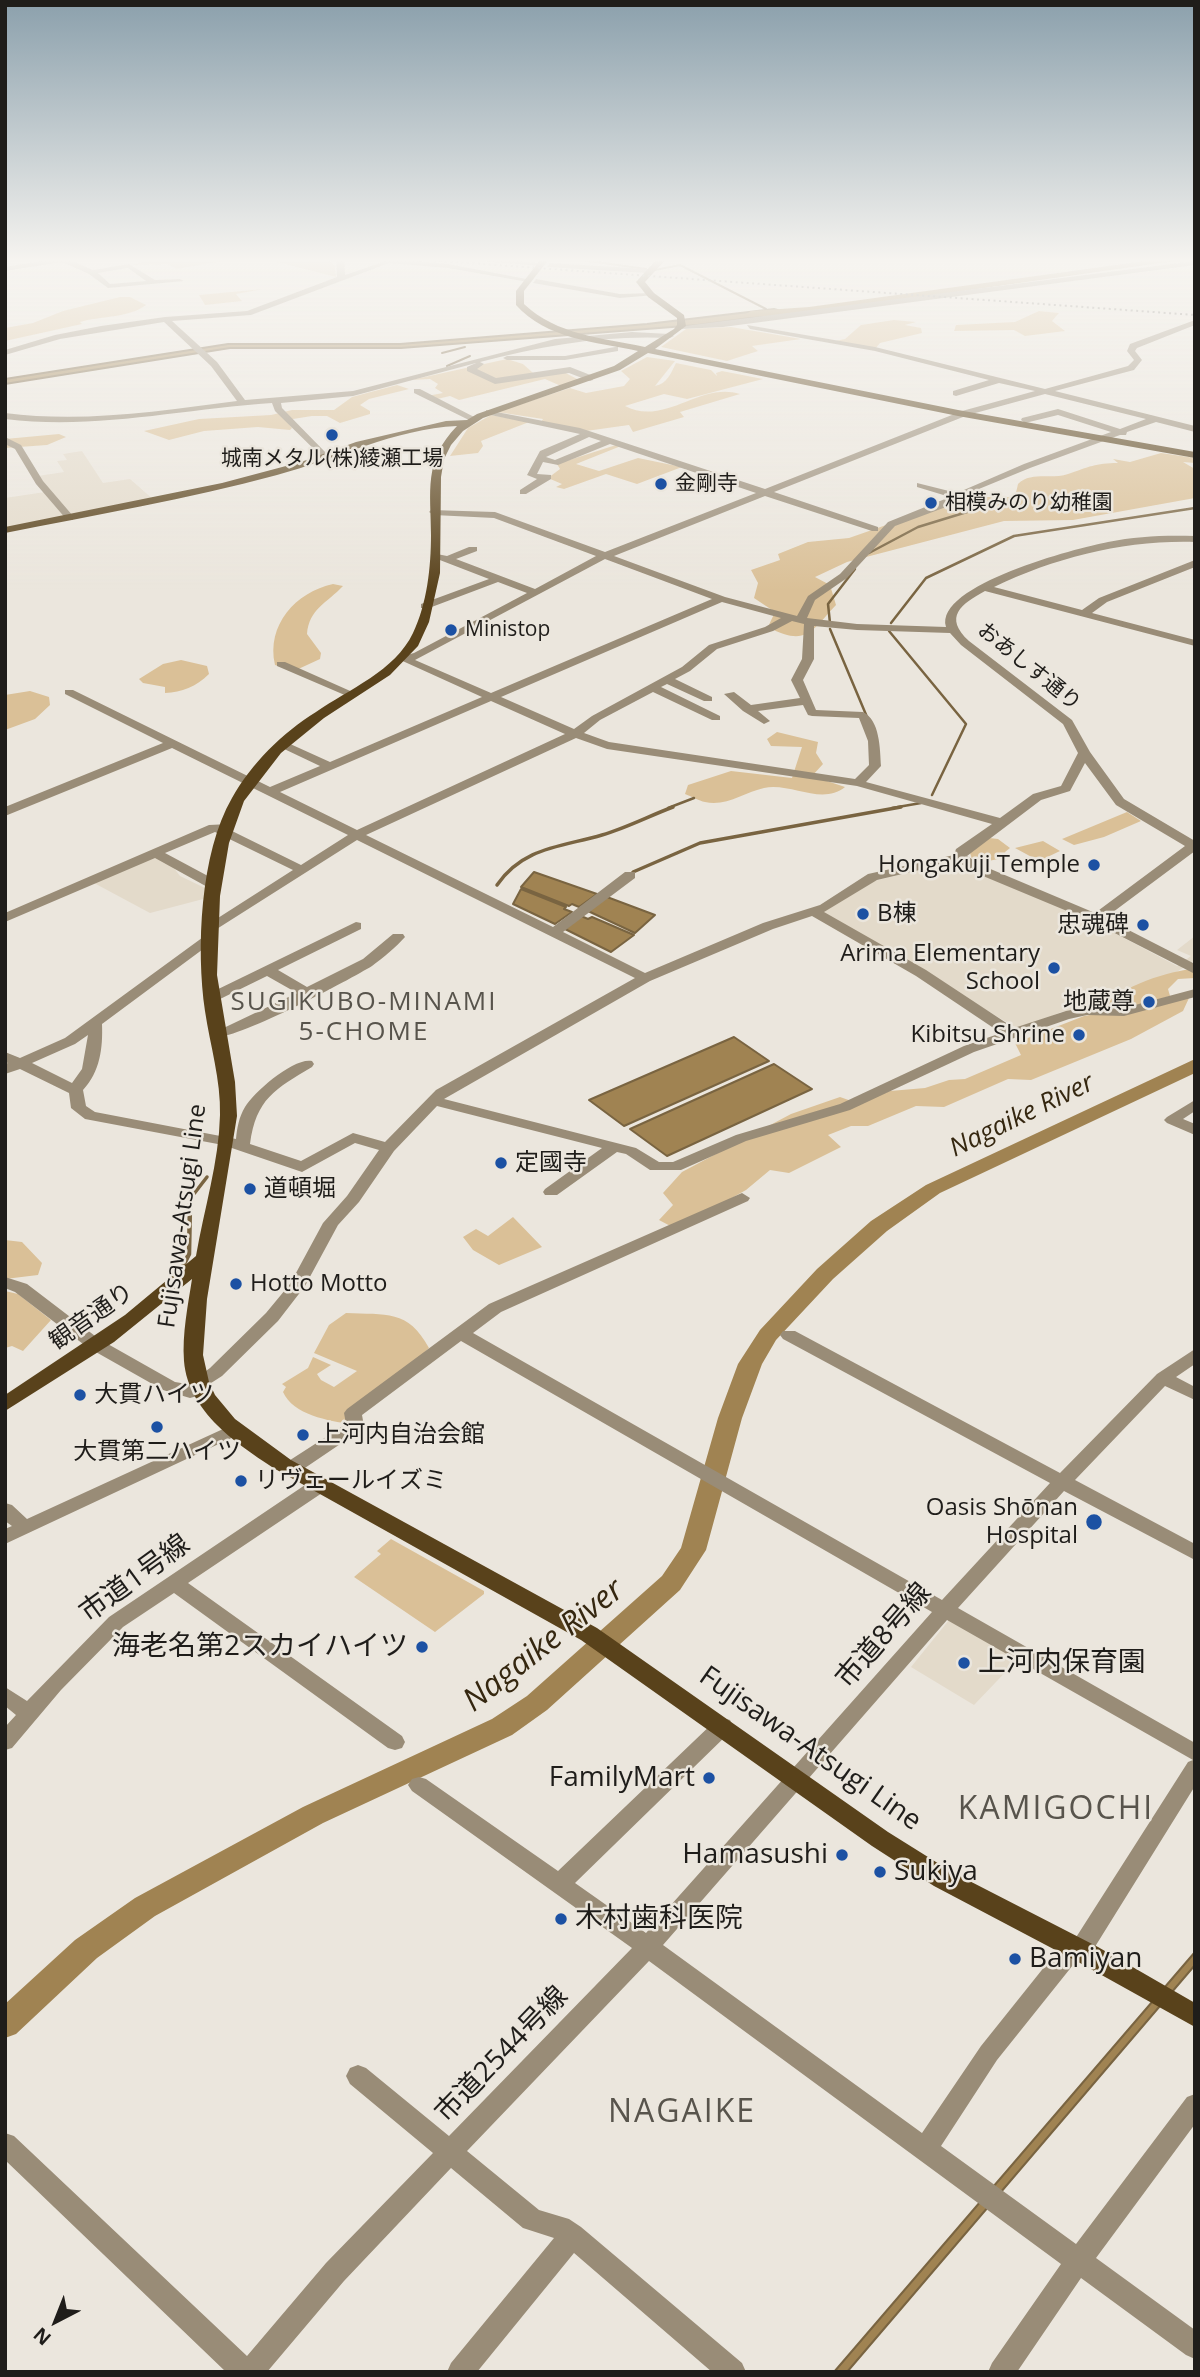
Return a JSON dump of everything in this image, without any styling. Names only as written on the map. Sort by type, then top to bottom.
[{"type":"main road","name":"Fujisawa-Atsugi Line","points":[[612,370],[489,412],[470,421],[453,438],[436,468],[433,480],[436,555],[420,630],[402,658],[306,724],[284,744],[250,781],[222,828],[212,933],[211,998],[228,1101],[226,1141],[201,1260],[194,1347],[194,1366],[201,1386],[208,1402],[234,1430],[290,1469],[589,1634],[943,1879],[1162,1995],[1195,2016]]},
{"type":"main road","points":[[748,370],[1103,440],[1195,455]]},
{"type":"main road","points":[[5,530],[223,486],[325,457],[360,444],[470,421]]},
{"type":"main road","name":"観音通り","points":[[5,1404],[98,1346],[166,1293],[201,1260]]},
{"type":"street","points":[[216,370],[243,403]]},
{"type":"street","points":[[5,416],[58,423],[243,403],[338,397],[446,370]]},
{"type":"street","points":[[472,370],[495,381],[570,370],[590,378]]},
{"type":"street","points":[[958,370],[1195,429]]},
{"type":"street","points":[[402,658],[417,656],[602,557],[762,493],[965,413],[1124,370]]},
{"type":"street","points":[[956,393],[999,380]]},
{"type":"street","points":[[417,391],[470,421]]},
{"type":"street","points":[[276,401],[278,410],[325,457]]},
{"type":"street","points":[[985,408],[1054,430]]},
{"type":"street","points":[[489,412],[588,434],[875,529]]},
{"type":"street","points":[[1025,420],[1058,412],[1124,433]]},
{"type":"street","points":[[157,414],[165,422]]},
{"type":"street","points":[[858,783],[874,766],[874,741],[863,716],[812,713],[797,680],[808,659],[800,620],[808,599],[814,592],[848,573],[867,549],[881,540],[891,524],[1027,466],[1124,433],[1154,419]]},
{"type":"street","points":[[543,478],[532,475],[543,453],[588,434]]},
{"type":"street","points":[[5,440],[18,447],[39,482],[69,518]]},
{"type":"street","points":[[555,463],[609,442]]},
{"type":"street","points":[[523,492],[559,468],[555,463],[539,458]]},
{"type":"street","points":[[920,485],[958,497]]},
{"type":"street","points":[[434,512],[489,513],[721,599],[800,620],[857,627],[952,630]]},
{"type":"street","name":"おあしす通り","points":[[1194,846],[1120,802],[1084,753],[1068,722],[952,630],[952,611],[967,595],[1069,555],[1108,545],[1195,538]]},
{"type":"street","points":[[450,558],[473,549]]},
{"type":"street","points":[[436,555],[450,558],[536,593]]},
{"type":"street","points":[[1083,614],[1103,600],[1195,564]]},
{"type":"street","points":[[425,607],[500,578]]},
{"type":"street","points":[[984,587],[1195,643]]},
{"type":"street","points":[[272,792],[721,599]]},
{"type":"street","points":[[12,1067],[54,1050],[95,1024],[212,933],[358,834],[575,734],[696,662],[713,646],[800,620]]},
{"type":"street","points":[[402,658],[575,734],[650,754],[858,783],[1003,823]]},
{"type":"street","points":[[281,664],[351,694]]},
{"type":"street","points":[[666,679],[708,699]]},
{"type":"street","points":[[652,687],[716,718]]},
{"type":"street","points":[[69,692],[645,978]]},
{"type":"street","points":[[730,694],[764,721]]},
{"type":"street","points":[[747,709],[806,701]]},
{"type":"street","points":[[5,812],[174,743]]},
{"type":"street","points":[[284,744],[329,766]]},
{"type":"street","points":[[960,857],[961,852],[1037,797],[1066,788],[1084,753]]},
{"type":"street","points":[[751,768],[764,756]]},
{"type":"street","points":[[5,918],[222,828],[303,870]]},
{"type":"street","points":[[1096,918],[1194,846]]},
{"type":"street","points":[[157,854],[216,886]]},
{"type":"street","points":[[5,1282],[34,1296],[98,1346],[169,1386],[190,1392],[201,1386],[272,1317],[297,1286],[331,1223],[353,1199],[388,1148],[432,1100],[645,978],[768,926],[838,902],[857,884],[873,877],[960,857],[976,867],[1096,918],[1195,970]]},
{"type":"street","points":[[555,932],[630,875]]},
{"type":"street","points":[[814,912],[921,973],[1013,1034]]},
{"type":"street","points":[[211,998],[356,926]]},
{"type":"street","points":[[218,1034],[238,1028],[368,962],[398,937]]},
{"type":"street","points":[[269,971],[307,993]]},
{"type":"street","points":[[432,1100],[631,1151],[656,1167],[675,1167],[741,1138],[845,1107],[969,1049],[1066,1015],[1087,1011],[1124,1012],[1195,993]]},
{"type":"street","points":[[74,1090],[81,1083],[96,1047],[95,1024]]},
{"type":"street","points":[[5,1056],[12,1067],[74,1090],[79,1095],[79,1108],[90,1116],[226,1141],[302,1167],[353,1138],[388,1148]]},
{"type":"street","points":[[242,1148],[251,1109],[287,1077],[307,1064]]},
{"type":"street","points":[[1195,1104],[1172,1120],[1195,1130]]},
{"type":"street","points":[[551,1192],[614,1147]]},
{"type":"street","points":[[290,1469],[355,1426],[353,1413],[460,1333],[512,1299],[553,1284],[742,1198]]},
{"type":"street","points":[[460,1333],[1195,1753]]},
{"type":"street","points":[[789,1335],[1195,1553]]},
{"type":"street","name":"市道8号線","points":[[795,1779],[945,1609],[1062,1482],[1163,1378],[1195,1355]]},
{"type":"street","points":[[1163,1378],[1195,1394]]},
{"type":"street","points":[[5,1537],[234,1430]]},
{"type":"street","name":"市道1号線","points":[[5,1742],[72,1664],[116,1622],[318,1486]]},
{"type":"street","points":[[5,1510],[26,1528]]},
{"type":"street","points":[[174,1583],[395,1742]]},
{"type":"street","points":[[5,1695],[28,1713]]},
{"type":"street","points":[[558,1885],[723,1727]]},
{"type":"street","points":[[925,2150],[989,2053],[1077,1949],[1195,1768]]},
{"type":"street","name":"市道2544号線","points":[[248,2372],[319,2289],[648,1947],[795,1779]]},
{"type":"street","points":[[419,1785],[648,1947],[1195,2346]]},
{"type":"street","points":[[358,2076],[532,2220],[560,2227],[572,2236],[733,2372]]},
{"type":"street","points":[[1000,2372],[1078,2261],[1195,2105]]},
{"type":"street","points":[[5,2144],[248,2372]]},
{"type":"street","points":[[460,2372],[572,2236]]},
{"type":"shaded area","points":[[63,370],[93,370],[5,384],[5,379]]},
{"type":"shaded area","points":[[457,370],[530,370],[533,373],[562,371],[579,380],[561,386],[545,379],[459,400],[450,396],[433,400],[427,396],[443,393],[435,388],[438,384],[430,379],[411,380]]},
{"type":"shaded area","points":[[668,370],[655,386],[666,380],[672,370],[711,370],[717,376],[716,373],[722,371],[763,379],[687,399],[664,394],[625,406],[640,411],[654,411],[711,393],[740,394],[680,412],[684,417],[633,432],[629,425],[586,431],[541,422],[543,419],[497,412],[570,388],[586,393],[624,386],[630,379],[621,371]]},
{"type":"shaded area","points":[[397,385],[409,389],[369,399],[360,405],[370,411],[370,414],[340,423],[327,416],[312,416],[293,419],[289,424],[292,428],[290,430],[258,427],[204,431],[169,440],[144,431],[199,419],[271,415],[292,410],[334,410],[352,397]]},
{"type":"shaded area","points":[[491,415],[529,422],[481,441],[483,446],[478,453],[450,456],[468,428]]},
{"type":"shaded area","points":[[59,434],[66,437],[47,445],[5,448],[5,439]]},
{"type":"shaded area","points":[[616,445],[621,446],[576,464],[599,471],[638,458],[682,467],[637,484],[606,474],[564,489],[556,487],[562,484],[548,478],[560,469],[557,464]]},
{"type":"shaded area","points":[[82,451],[103,483],[130,479],[154,500],[71,516],[38,476],[64,472],[57,461],[67,460],[63,454]]},
{"type":"shaded area","points":[[1161,453],[1195,458],[1195,463],[1183,462],[1195,469],[1195,498],[1073,520],[1004,521],[847,562],[815,577],[830,585],[836,605],[814,628],[800,636],[781,633],[768,627],[775,612],[754,598],[758,583],[751,570],[780,560],[778,554],[808,542],[849,538],[949,503],[966,503],[980,497],[1015,497],[1018,484],[1029,478],[1062,476],[1098,465],[1118,463],[1113,459],[1130,462]]},
{"type":"shaded area","points":[[45,492],[66,517],[5,529],[5,498]]},
{"type":"shaded area","points":[[333,584],[343,586],[315,612],[308,625],[307,634],[321,653],[320,659],[294,671],[275,665],[275,637],[287,613],[307,594]]},
{"type":"shaded area","points":[[181,660],[207,666],[209,674],[188,688],[165,693],[165,687],[143,683],[139,679],[163,664]]},
{"type":"shaded area","points":[[30,691],[49,697],[50,705],[35,719],[5,730],[5,695]]},
{"type":"shaded area","points":[[777,732],[818,742],[816,753],[823,764],[812,776],[845,787],[826,794],[764,788],[728,801],[713,803],[685,794],[688,785],[731,771],[792,778],[802,747],[771,746],[767,739]]},
{"type":"shaded area","points":[[1127,812],[1141,821],[1104,837],[1074,845],[1062,839]]},
{"type":"shaded area","points":[[989,838],[998,839],[1010,848],[1005,852],[1007,857],[984,862],[981,868],[973,862],[970,853]]},
{"type":"shaded area","points":[[1043,841],[1060,851],[1039,861],[1015,848]]},
{"type":"shaded area","points":[[155,856],[170,863],[180,876],[207,889],[207,898],[150,913],[94,883]]},
{"type":"shaded area","points":[[950,863],[1065,907],[1177,966],[1191,956],[1177,950],[1195,936],[1195,960],[1166,979],[1112,1004],[1061,1012],[1020,1030],[822,913],[861,884]]},
{"type":"shaded area","points":[[534,872],[597,894],[579,907],[572,904],[569,906],[521,887]]},
{"type":"shaded area","points":[[521,889],[572,912],[555,924],[513,904]]},
{"type":"shaded area","points":[[607,897],[655,915],[635,933],[588,911]]},
{"type":"shaded area","points":[[581,916],[588,919],[592,917],[634,935],[611,952],[565,929]]},
{"type":"shaded area","points":[[1195,969],[1195,978],[1178,979],[1168,989],[1170,996],[1138,1006],[1104,1006],[1133,986],[1172,973]]},
{"type":"shaded area","points":[[1189,998],[1183,1011],[1131,1039],[1031,1080],[1008,1079],[944,1107],[916,1106],[868,1126],[851,1126],[828,1135],[841,1147],[789,1173],[770,1170],[746,1190],[676,1229],[659,1220],[673,1205],[663,1193],[682,1172],[791,1114],[840,1097],[857,1103],[890,1091],[925,1088],[949,1080],[965,1079],[1021,1055],[1015,1043],[1084,1016]]},
{"type":"shaded area","points":[[734,1037],[769,1061],[624,1126],[589,1100]]},
{"type":"shaded area","points":[[774,1064],[812,1089],[667,1156],[630,1129]]},
{"type":"shaded area","points":[[513,1217],[542,1247],[499,1265],[473,1250],[463,1237],[476,1229],[488,1236]]},
{"type":"shaded area","points":[[5,1240],[22,1242],[42,1263],[38,1275],[5,1279]]},
{"type":"shaded area","points":[[5,1291],[18,1294],[51,1320],[23,1351],[12,1346],[5,1348]]},
{"type":"shaded area","points":[[346,1313],[384,1315],[404,1320],[413,1326],[429,1348],[351,1424],[322,1419],[303,1411],[288,1400],[283,1392],[286,1387],[282,1384],[308,1368],[313,1357],[331,1365],[317,1374],[321,1380],[334,1387],[357,1371],[314,1353],[329,1325]]},
{"type":"shaded area","points":[[391,1539],[484,1591],[484,1594],[435,1632],[354,1577],[381,1554],[377,1551]]},
{"type":"shaded area","name":"上河内保育園","points":[[949,1620],[1018,1659],[974,1705],[911,1667]]},
{"type":"shaded area","points":[[1195,1952],[1195,1965],[847,2372],[834,2372]]},
{"type":"waterway","points":[[869,553],[918,527],[980,508]]},
{"type":"waterway","points":[[891,623],[926,578],[1014,536],[1195,508]]},
{"type":"waterway","points":[[830,623],[828,604],[855,569]]},
{"type":"waterway","points":[[830,629],[867,717]]},
{"type":"waterway","points":[[889,631],[966,724],[932,795]]},
{"type":"waterway","points":[[668,808],[694,798]]},
{"type":"waterway","points":[[892,808],[921,803]]},
{"type":"waterway","points":[[497,885],[507,872],[519,863],[544,850],[611,832],[673,807]]},
{"type":"waterway","points":[[633,872],[700,843],[901,807]]},
{"type":"waterway","name":"Nagaike River","points":[[5,2024],[86,1949],[145,1907],[313,1815],[502,1727],[537,1703],[671,1583],[693,1550],[730,1418],[750,1364],[768,1335],[825,1274],[879,1226],[933,1189],[1195,1065]]},
{"type":"waterway","points":[[190,1204],[190,1199],[207,1177]]},
{"type":"waterway","points":[[180,1272],[189,1254],[190,1204]]},
{"type":"place","name":"城南メタル(株)綾瀬工場","points":[[332,435]]},
{"type":"place","name":"金剛寺","points":[[661,484]]},
{"type":"place","name":"相模みのり幼稚園","points":[[931,503]]},
{"type":"place","name":"Ministop","points":[[451,630]]},
{"type":"place","name":"Hongakuji Temple","points":[[1094,865]]},
{"type":"place","name":"B棟","points":[[863,914]]},
{"type":"place","name":"忠魂碑","points":[[1143,925]]},
{"type":"place","name":"Arima Elementary School","points":[[1054,968]]},
{"type":"place","name":"地蔵尊","points":[[1149,1002]]},
{"type":"place","name":"Kibitsu Shrine","points":[[1079,1035]]},
{"type":"place","name":"定國寺","points":[[501,1163]]},
{"type":"place","name":"道頓堀","points":[[250,1189]]},
{"type":"place","name":"Hotto Motto","points":[[236,1284]]},
{"type":"place","name":"大貫ハイツ","points":[[80,1395]]},
{"type":"place","name":"大貫第二ハイツ","points":[[157,1427]]},
{"type":"place","name":"上河内自治会館","points":[[303,1435]]},
{"type":"place","name":"リヴェールイズミ","points":[[241,1481]]},
{"type":"place","name":"Oasis Shōnan Hospital","points":[[1094,1522]]},
{"type":"place","name":"海老名第2スカイハイツ","points":[[422,1647]]},
{"type":"place","name":"上河内保育園","points":[[964,1663]]},
{"type":"place","name":"FamilyMart","points":[[709,1778]]},
{"type":"place","name":"Hamasushi","points":[[842,1855]]},
{"type":"place","name":"Sukiya","points":[[880,1872]]},
{"type":"place","name":"木村歯科医院","points":[[561,1919]]},
{"type":"place","name":"Bamiyan","points":[[1015,1959]]},
{"type":"district","name":"SUGIKUBO-MINAMI 5-CHOME","points":[[364,1018]]},
{"type":"district","name":"KAMIGOCHI","points":[[1056,1810]]},
{"type":"district","name":"NAGAIKE","points":[[682,2113]]}]
